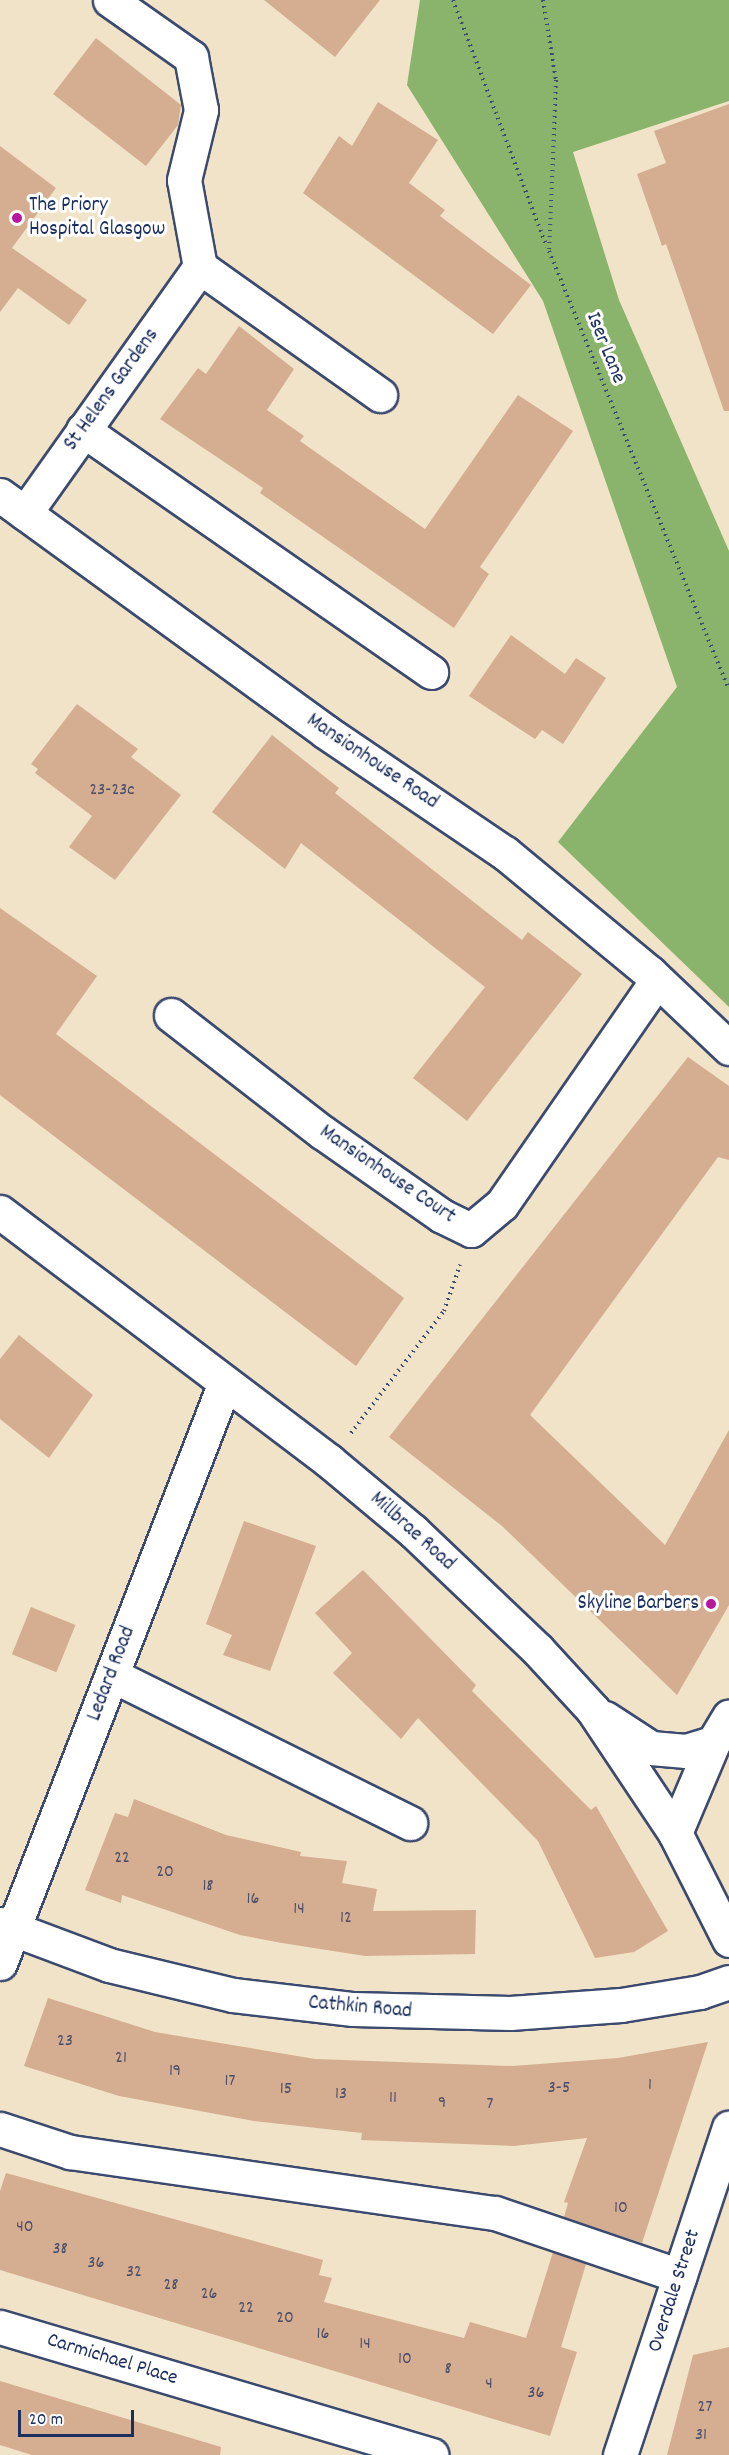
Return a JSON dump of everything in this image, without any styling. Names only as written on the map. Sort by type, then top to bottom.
[{"type":"street","points":[[110,0],[191,57],[201,110],[184,180],[200,267],[380,395]]},
{"type":"street","name":"St Helens Gardens","points":[[13,504],[83,430],[200,267]]},
{"type":"street","points":[[83,430],[432,672]]},
{"type":"street","name":"Mansionhouse Road","points":[[13,504],[326,732],[505,853],[657,980],[729,1048]]},
{"type":"street","name":"Mansionhouse Court","points":[[171,1015],[322,1132],[442,1216],[471,1230],[502,1204],[657,980]]},
{"type":"street","name":"Millbrae Road","points":[[0,1212],[224,1385],[329,1461],[413,1531],[537,1649],[593,1710],[675,1833],[729,1940]]},
{"type":"street","name":"Ledard Road","points":[[0,1963],[7,1928],[112,1675],[224,1385]]},
{"type":"street","points":[[112,1675],[410,1823]]},
{"type":"street","points":[[593,1710],[651,1748],[686,1751],[721,1730]]},
{"type":"street","points":[[675,1833],[721,1730]]},
{"type":"street","name":"Cathkin Road","points":[[7,1928],[109,1965],[233,1995],[353,2009],[510,2013],[621,2005],[700,1992],[729,1982]]},
{"type":"street","name":"Overdale Street","points":[[620,2455],[729,2128]]},
{"type":"street","points":[[0,2129],[70,2152],[495,2213],[680,2276]]},
{"type":"street","name":"Carmichael Place","points":[[0,2327],[431,2455]]},
{"type":"path","points":[[453,0],[549,251]]},
{"type":"path","name":"Iser Lane","points":[[543,0],[556,80],[549,251],[729,689]]},
{"type":"path","points":[[329,1461],[444,1311],[471,1230]]},
{"type":"green space","points":[[420,0],[729,0],[729,101],[573,152],[619,300],[729,551],[729,1007],[558,842],[677,687],[543,301],[407,85]]},
{"type":"building","points":[[264,0],[380,0],[335,57]]},
{"type":"building","points":[[96,38],[181,105],[178,125],[146,166],[53,94]]},
{"type":"building","points":[[378,102],[438,140],[409,183],[445,210],[440,216],[531,285],[493,334],[303,193],[339,136],[352,146]]},
{"type":"building","points":[[729,104],[729,411],[724,411],[666,244],[662,246],[637,174],[666,163],[654,131]]},
{"type":"building","name":"The Priory Hospital Glasgow","points":[[0,146],[56,188],[12,248],[87,300],[69,325],[18,288],[0,312]]},
{"type":"building","points":[[239,326],[294,369],[267,410],[304,436],[300,441],[425,529],[518,395],[573,431],[480,567],[489,574],[454,628],[260,493],[263,488],[160,419],[198,368],[206,374]]},
{"type":"building","points":[[511,635],[565,674],[576,658],[606,678],[563,744],[542,730],[535,739],[469,696]]},
{"type":"building","points":[[77,704],[138,749],[131,757],[181,795],[115,880],[69,847],[92,816],[35,773],[38,769],[31,764]]},
{"type":"building","points":[[272,735],[339,788],[335,793],[522,940],[528,932],[582,974],[467,1121],[413,1078],[485,987],[301,843],[285,869],[212,812]]},
{"type":"building","points":[[0,908],[97,976],[56,1034],[404,1298],[356,1366],[0,1095]]},
{"type":"building","points":[[688,1057],[729,1086],[729,1160],[718,1157],[530,1415],[665,1545],[729,1430],[729,1605],[677,1695],[502,1526],[389,1437]]},
{"type":"building","points":[[19,1335],[93,1395],[49,1458],[0,1419],[0,1359]]},
{"type":"building","points":[[244,1521],[316,1546],[270,1671],[223,1655],[232,1635],[206,1624]]},
{"type":"building","points":[[363,1570],[476,1685],[472,1691],[591,1810],[596,1806],[668,1931],[634,1952],[595,1958],[538,1841],[418,1718],[401,1739],[333,1673],[352,1653],[315,1613]]},
{"type":"building","points":[[31,1607],[76,1625],[56,1672],[12,1654]]},
{"type":"building","points":[[134,1799],[226,1835],[301,1852],[300,1856],[347,1861],[342,1883],[377,1889],[373,1911],[476,1910],[475,1954],[365,1956],[282,1943],[240,1935],[122,1895],[121,1903],[85,1890],[115,1813],[128,1817]]},
{"type":"building","points":[[48,1998],[155,2032],[315,2059],[513,2066],[618,2058],[708,2042],[642,2243],[564,2217],[568,2203],[564,2202],[587,2138],[514,2146],[361,2140],[362,2133],[254,2121],[119,2096],[24,2066]]},
{"type":"building","points":[[6,2173],[323,2260],[319,2275],[332,2278],[324,2302],[464,2338],[470,2322],[526,2338],[553,2252],[586,2264],[561,2347],[577,2352],[550,2436],[0,2270],[0,2191]]},
{"type":"building","points":[[729,2347],[729,2455],[667,2455],[693,2355]]},
{"type":"building","points":[[0,2381],[221,2447],[220,2455],[32,2455],[0,2445]]},
{"type":"place","name":"The Priory Hospital Glasgow","points":[[17,218]]},
{"type":"place","name":"Skyline Barbers","points":[[711,1604]]}]
